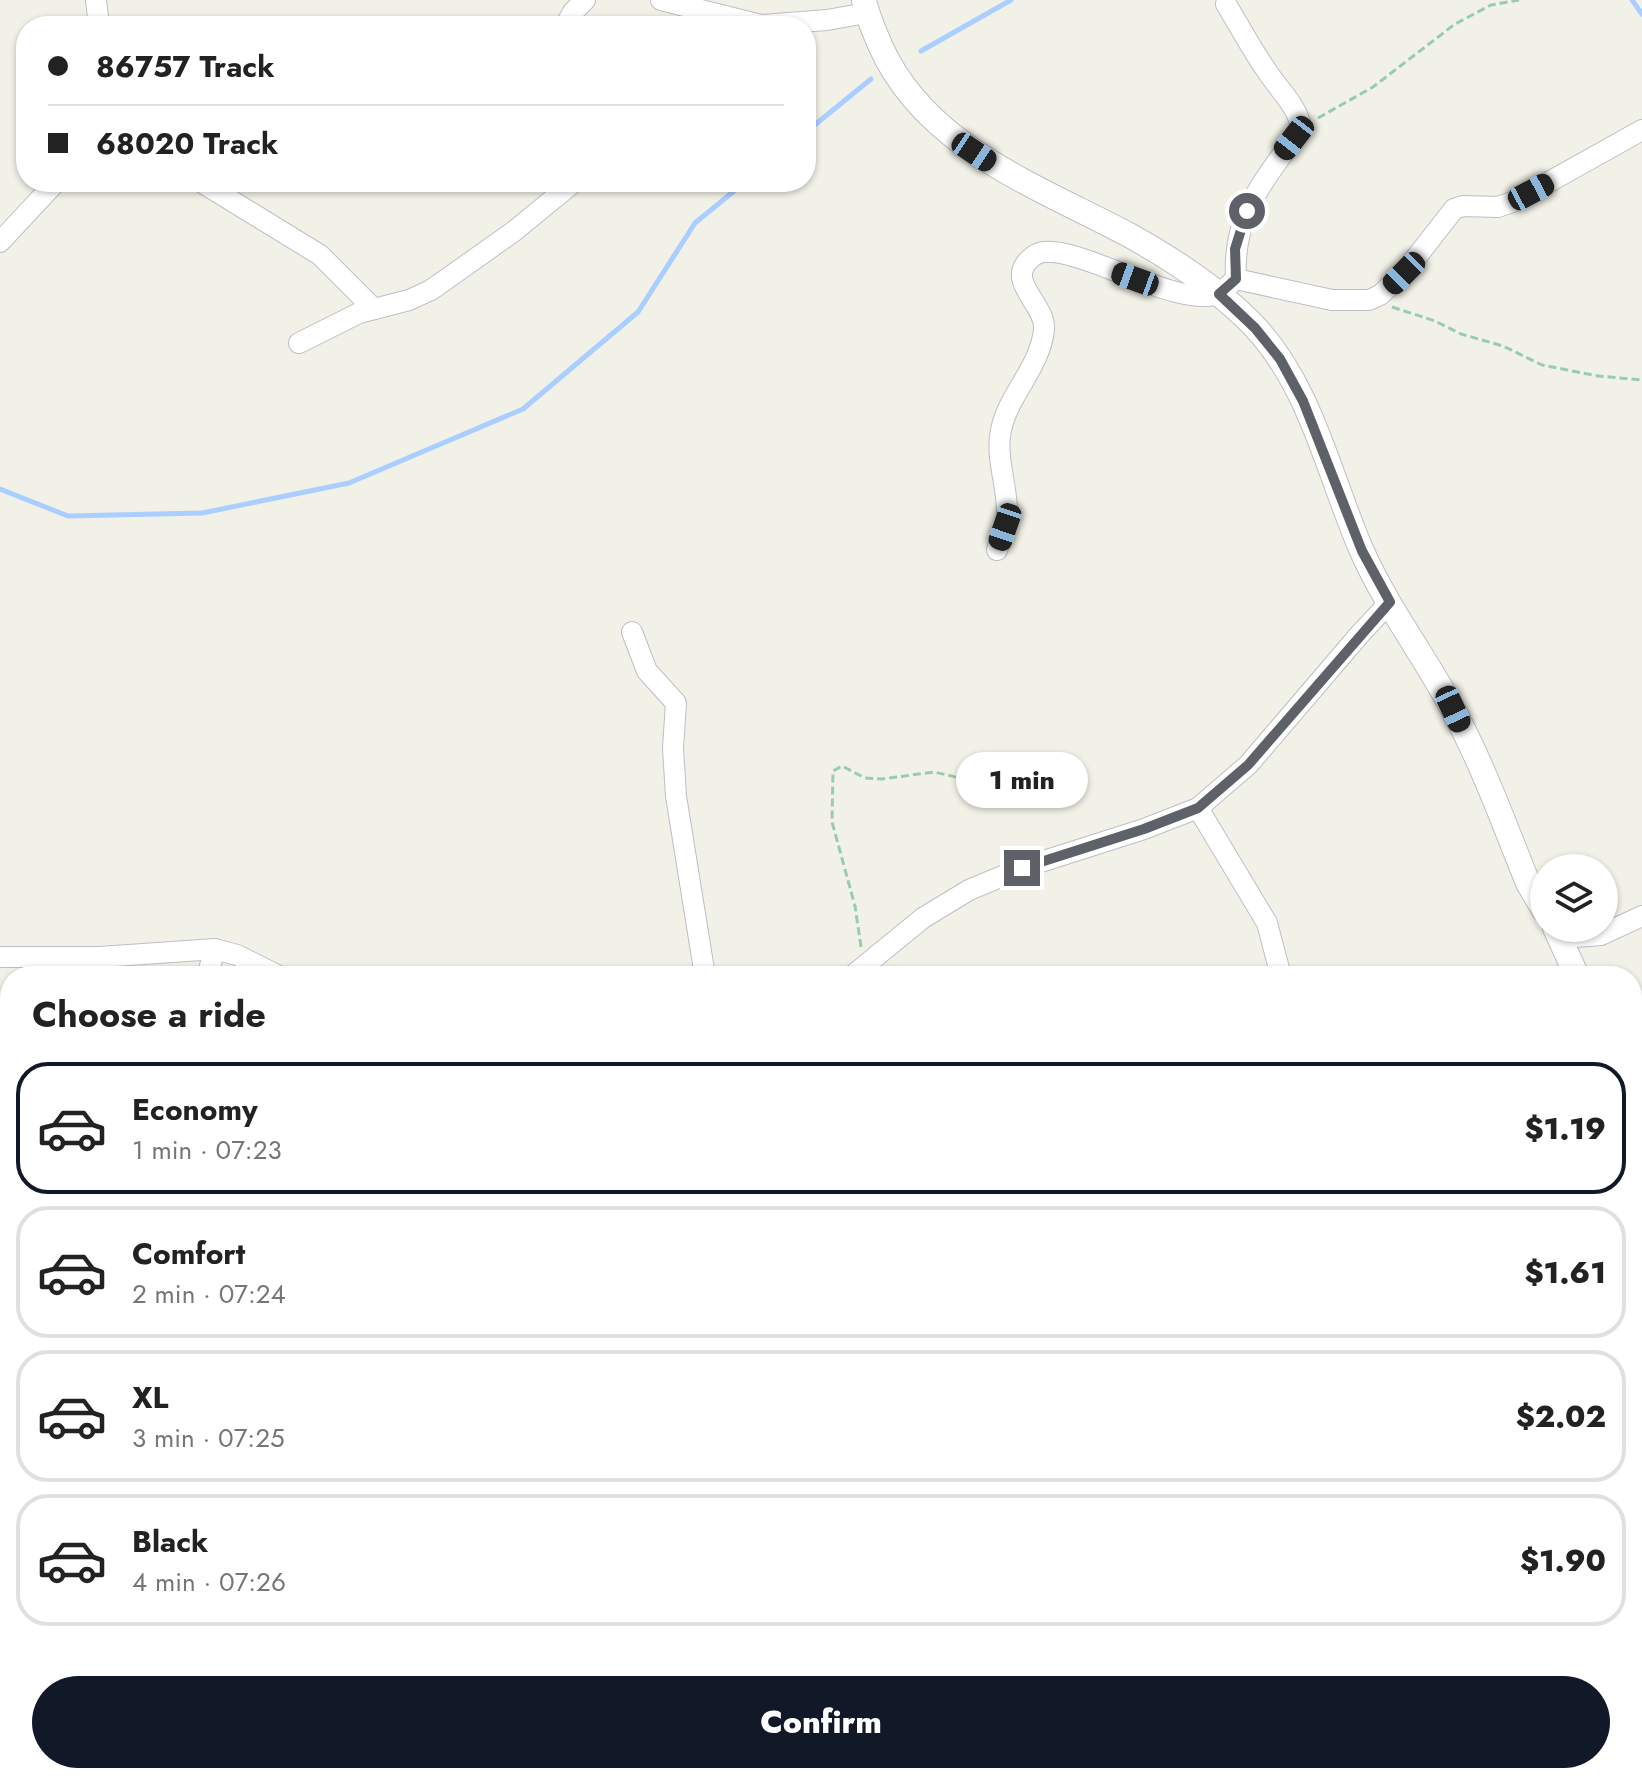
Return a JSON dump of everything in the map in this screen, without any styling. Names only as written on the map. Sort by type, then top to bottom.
[{"type":"street","points":[[571,16],[585,0]]},
{"type":"street","points":[[661,0],[728,16]]},
{"type":"street","points":[[1226,4],[1269,75],[1295,109],[1301,128],[1269,172],[1247,211],[1227,287],[1280,359],[1303,401],[1362,551],[1453,709],[1530,886]]},
{"type":"street","points":[[816,21],[865,7],[888,63],[918,104],[954,138],[995,166],[1227,287],[1332,300],[1369,300],[1380,295],[1404,273],[1454,209],[1463,206],[1498,207],[1515,201],[1642,130]]},
{"type":"street","points":[[0,242],[47,192]]},
{"type":"street","points":[[217,192],[320,255],[373,308]]},
{"type":"street","points":[[299,343],[373,308],[409,300],[431,290],[513,232],[562,192]]},
{"type":"street","points":[[997,550],[1007,512],[999,449],[1001,429],[1032,363],[1044,328],[1042,318],[1021,281],[1026,263],[1043,251],[1058,252],[1197,296],[1227,287]]},
{"type":"street","points":[[864,966],[923,918],[969,890],[1022,868],[1144,829],[1198,808],[1248,765],[1390,602]]},
{"type":"street","points":[[632,632],[647,671],[676,703],[673,748],[676,796],[703,966]]},
{"type":"street","points":[[1198,808],[1267,923],[1278,966]]},
{"type":"street","points":[[1618,927],[1642,916]]},
{"type":"street","points":[[1562,942],[1573,966]]},
{"type":"street","points":[[210,966],[215,949]]},
{"type":"street","points":[[0,957],[100,957],[215,949],[259,966]]},
{"type":"path","points":[[1301,128],[1373,87],[1455,24],[1491,5],[1519,0]]},
{"type":"path","points":[[1369,300],[1503,346],[1542,365],[1598,376],[1642,380]]},
{"type":"path","points":[[858,966],[855,906],[832,822],[833,771],[842,766],[865,778],[882,779],[934,772],[990,782],[1053,773]]},
{"type":"waterway","points":[[921,51],[1011,0]]},
{"type":"waterway","points":[[1632,0],[1642,14]]},
{"type":"waterway","points":[[816,124],[871,79]]},
{"type":"waterway","points":[[0,489],[68,516],[202,513],[349,483],[523,409],[638,312],[695,223],[733,192]]},
{"type":"route","points":[[1022,868],[1144,829],[1198,808],[1248,765],[1390,602],[1362,551],[1303,401],[1280,359],[1255,328],[1219,294],[1236,279],[1235,249],[1247,211]]}]
